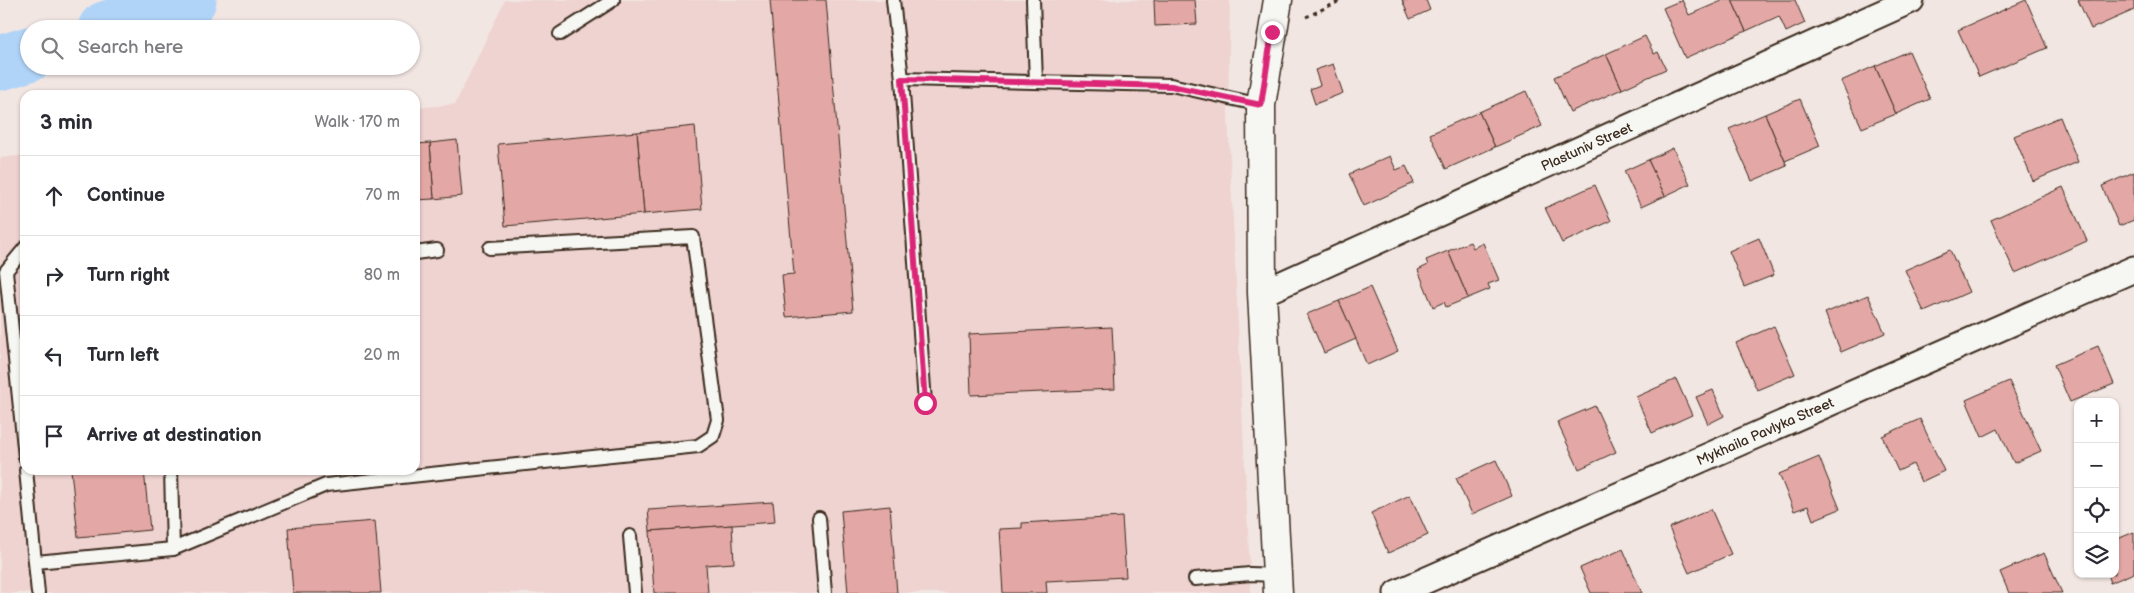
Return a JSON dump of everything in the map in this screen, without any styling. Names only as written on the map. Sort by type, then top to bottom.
[{"type":"street","points":[[1277,584],[1262,293],[1261,105],[1278,0]]},
{"type":"street","name":"Plastuniv Street","points":[[1262,293],[1911,0]]},
{"type":"street","name":"Mykhaila Pavlyka Street","points":[[1396,593],[2134,269]]},
{"type":"lane","points":[[560,34],[613,0]]},
{"type":"lane","points":[[894,0],[902,79],[925,403]]},
{"type":"lane","points":[[1033,0],[1036,82]]},
{"type":"lane","points":[[902,79],[1171,86],[1261,105]]},
{"type":"lane","points":[[36,562],[173,549],[326,485],[698,446],[714,436],[718,420],[693,237],[490,248]]},
{"type":"lane","points":[[420,252],[437,250]]},
{"type":"lane","points":[[20,254],[6,271],[20,408]]},
{"type":"lane","points":[[27,475],[38,593]]},
{"type":"lane","points":[[171,475],[173,549]]},
{"type":"lane","points":[[819,518],[825,593]]},
{"type":"lane","points":[[630,536],[635,593]]},
{"type":"lane","points":[[1195,579],[1250,574],[1277,584]]},
{"type":"shaded area","points":[[505,0],[1230,0],[1228,117],[1251,593],[0,593],[0,158],[20,156],[20,475],[420,475],[420,108],[455,104]]},
{"type":"building","points":[[770,0],[826,0],[853,311],[786,317],[782,275],[794,274]]},
{"type":"building","points":[[1154,0],[1195,0],[1197,24],[1155,26]]},
{"type":"building","points":[[1402,0],[1426,0],[1430,10],[1410,19]]},
{"type":"building","points":[[1682,0],[1689,15],[1724,0],[1732,0],[1746,31],[1685,58],[1663,8]]},
{"type":"building","points":[[1732,0],[1795,0],[1805,23],[1786,32],[1779,16],[1746,31]]},
{"type":"building","points":[[2026,0],[2047,48],[1979,77],[1958,30]]},
{"type":"building","points":[[2078,0],[2134,0],[2134,10],[2091,29]]},
{"type":"building","points":[[1645,36],[1654,54],[1658,52],[1666,69],[1622,89],[1606,54]]},
{"type":"building","points":[[1909,51],[1930,99],[1896,114],[1875,66]]},
{"type":"building","points":[[1606,54],[1622,89],[1570,112],[1554,77]]},
{"type":"building","points":[[1333,64],[1343,93],[1315,104],[1310,89],[1320,85],[1315,70]]},
{"type":"building","points":[[1875,66],[1896,114],[1862,128],[1841,81]]},
{"type":"building","points":[[1526,91],[1542,126],[1495,147],[1479,112]]},
{"type":"building","points":[[1800,99],[1820,146],[1785,161],[1765,114]]},
{"type":"building","points":[[1479,112],[1495,147],[1446,169],[1430,134]]},
{"type":"building","points":[[1765,114],[1787,166],[1752,181],[1729,129]]},
{"type":"building","points":[[2060,117],[2078,162],[2033,181],[2014,136]]},
{"type":"building","points":[[695,126],[702,209],[644,214],[637,132]]},
{"type":"building","points":[[637,132],[644,214],[505,226],[498,144]]},
{"type":"building","points":[[457,140],[462,196],[434,199],[430,143]]},
{"type":"building","points":[[430,143],[434,199],[420,200],[420,144]]},
{"type":"building","points":[[1673,148],[1690,184],[1665,196],[1648,160]]},
{"type":"building","points":[[1390,156],[1396,170],[1406,166],[1414,183],[1364,206],[1349,174]]},
{"type":"building","points":[[1648,160],[1665,196],[1641,207],[1624,171]]},
{"type":"building","points":[[2134,172],[2134,220],[2119,226],[2102,186]]},
{"type":"building","points":[[1595,185],[1611,221],[1562,243],[1545,208]]},
{"type":"building","points":[[2063,187],[2087,241],[2015,273],[1991,220]]},
{"type":"building","points":[[1759,238],[1774,275],[1744,287],[1729,251]]},
{"type":"building","points":[[1470,242],[1473,248],[1483,243],[1499,280],[1488,284],[1490,289],[1468,298],[1448,251]]},
{"type":"building","points":[[1950,250],[1969,292],[1924,312],[1905,270]]},
{"type":"building","points":[[1448,251],[1468,298],[1446,307],[1444,302],[1433,307],[1418,270],[1428,265],[1426,260]]},
{"type":"building","points":[[1370,287],[1398,351],[1367,365],[1339,301]]},
{"type":"building","points":[[1868,295],[1885,333],[1841,352],[1825,313]]},
{"type":"building","points":[[1339,301],[1356,339],[1324,353],[1307,314]]},
{"type":"building","points":[[1774,326],[1795,374],[1757,390],[1736,343]]},
{"type":"building","points":[[1112,327],[1115,389],[971,395],[969,334]]},
{"type":"building","points":[[2098,346],[2114,384],[2080,398],[2074,398],[2074,400],[2070,402],[2054,365]]},
{"type":"building","points":[[1676,379],[1692,415],[1652,433],[1636,397]]},
{"type":"building","points":[[2009,381],[2041,451],[2014,463],[1998,429],[1982,437],[1966,400]]},
{"type":"building","points":[[1713,390],[1724,416],[1708,424],[1696,397]]},
{"type":"building","points":[[1595,406],[1616,452],[1579,469],[1557,422]]},
{"type":"building","points":[[1920,419],[1944,471],[1921,482],[1913,464],[1898,471],[1882,436]]},
{"type":"building","points":[[1819,457],[1840,509],[1813,520],[1808,506],[1794,511],[1779,474]]},
{"type":"building","points":[[1496,460],[1512,496],[1472,514],[1456,478]]},
{"type":"building","points":[[72,475],[144,475],[150,530],[78,537]]},
{"type":"building","points":[[1410,495],[1428,535],[1388,553],[1371,513]]},
{"type":"building","points":[[773,502],[775,522],[650,531],[648,510]]},
{"type":"building","points":[[890,506],[897,593],[848,593],[841,511]]},
{"type":"building","points":[[1711,509],[1731,554],[1689,573],[1669,528]]},
{"type":"building","points":[[1122,517],[1126,577],[1046,581],[1047,593],[1003,593],[999,529],[1022,528],[1022,523]]},
{"type":"building","points":[[375,521],[381,593],[293,593],[288,528]]},
{"type":"building","points":[[732,525],[734,563],[706,565],[708,593],[654,593],[650,531]]},
{"type":"building","points":[[2134,532],[2134,573],[2110,583],[2108,578],[2119,578],[2119,538]]},
{"type":"building","points":[[1623,549],[1642,593],[1591,593],[1580,568]]},
{"type":"building","points":[[2044,553],[2062,593],[2009,593],[2000,572]]},
{"type":"waterway","points":[[131,20],[189,0]]},
{"type":"waterway","points":[[0,63],[20,57]]},
{"type":"route","points":[[925,403],[902,79],[1171,86],[1261,105],[1272,32]]}]
